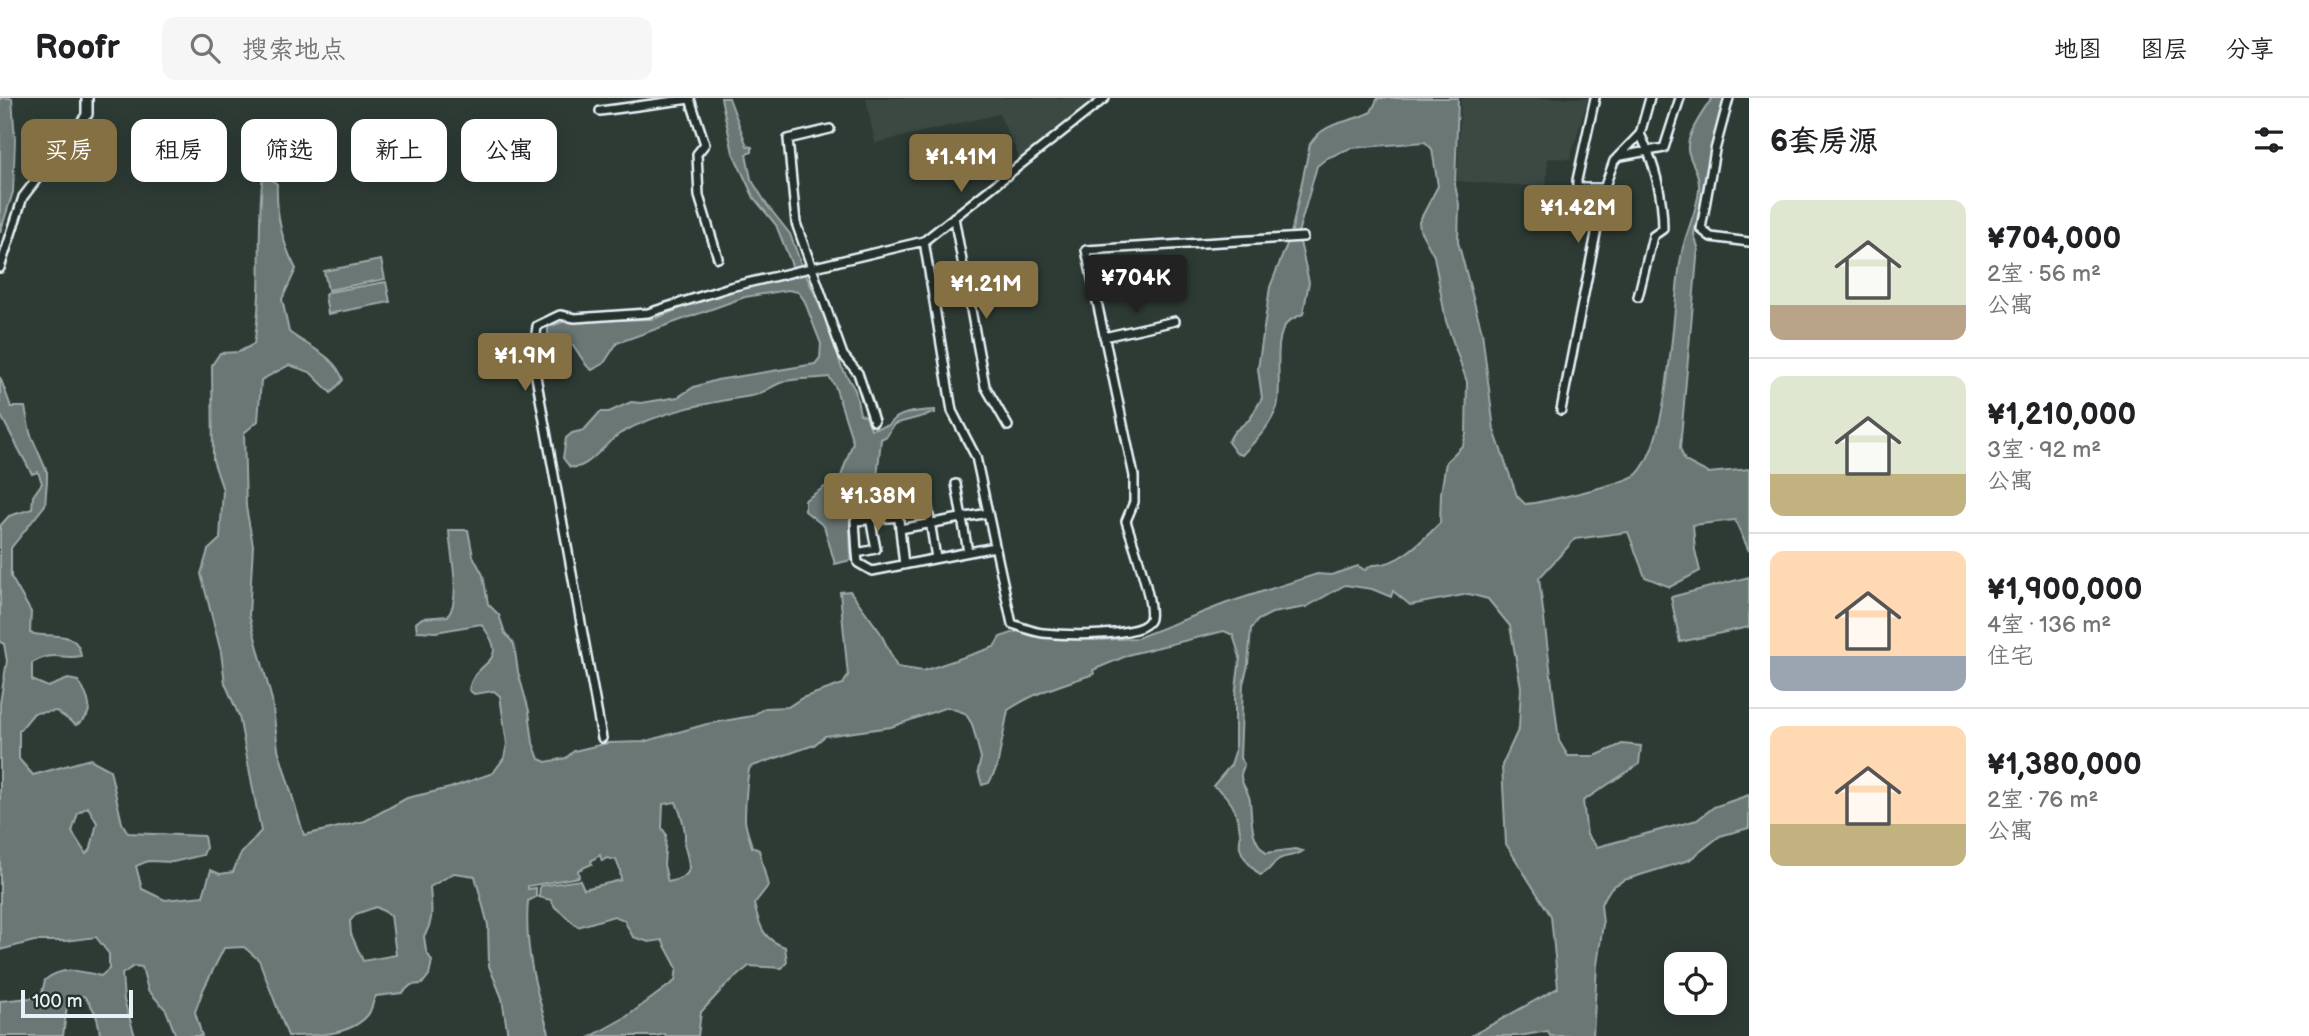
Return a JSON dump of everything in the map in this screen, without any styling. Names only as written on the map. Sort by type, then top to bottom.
[{"type":"street","points":[[0,268],[23,197],[87,114],[87,98]]},
{"type":"street","points":[[602,738],[533,360],[537,326],[560,315],[585,318],[648,313],[730,287],[924,241],[1105,98]]},
{"type":"street","points":[[1595,98],[1577,188],[1604,188]]},
{"type":"street","points":[[1561,410],[1604,188],[1614,161],[1640,134],[1650,98]]},
{"type":"street","points":[[1620,156],[1664,148],[1680,98]]},
{"type":"street","points":[[1729,98],[1715,150],[1701,229],[1712,237],[1749,242]]},
{"type":"street","points":[[600,111],[690,99],[705,144],[697,154],[699,196],[718,258]]},
{"type":"street","points":[[830,130],[788,139],[796,223],[808,268],[843,355],[858,373],[874,421]]},
{"type":"street","points":[[1638,297],[1653,236],[1663,229],[1663,204],[1648,151],[1640,134]]},
{"type":"street","points":[[954,218],[985,386],[1008,426]]},
{"type":"street","points":[[924,241],[952,411],[975,457],[1012,624],[1041,633],[1093,636],[1131,630],[1150,621],[1150,602],[1126,522],[1134,502],[1134,476],[1086,250],[1301,237]]},
{"type":"street","points":[[1104,337],[1175,321]]},
{"type":"street","points":[[956,484],[968,552]]},
{"type":"street","points":[[925,490],[936,558]]},
{"type":"street","points":[[896,493],[904,565]]},
{"type":"street","points":[[857,553],[876,549],[869,506],[875,495]]},
{"type":"street","points":[[900,529],[988,513]]},
{"type":"street","points":[[899,517],[855,521],[858,562],[872,571],[995,547]]},
{"type":"shaded area","points":[[0,98],[12,98],[15,140],[13,192],[0,233]]},
{"type":"shaded area","points":[[721,98],[729,98],[747,146],[752,147],[752,152],[746,154],[751,179],[790,234],[831,330],[841,366],[855,390],[860,414],[866,416],[871,429],[889,425],[903,414],[935,410],[935,413],[894,424],[887,436],[881,439],[877,478],[854,500],[850,524],[851,560],[835,564],[824,526],[805,511],[805,500],[841,476],[853,442],[835,386],[829,377],[786,381],[755,395],[668,413],[621,433],[590,461],[577,467],[570,467],[563,458],[566,438],[572,433],[584,430],[600,412],[609,412],[631,402],[678,397],[694,387],[717,380],[815,364],[820,358],[821,344],[804,300],[798,292],[788,290],[745,297],[617,343],[604,363],[592,370],[573,345],[561,345],[548,337],[548,327],[566,321],[654,319],[708,297],[795,273],[776,225],[754,198],[733,153]]},
{"type":"shaded area","points":[[866,98],[1097,98],[1020,159],[999,114],[875,143]]},
{"type":"shaded area","points":[[1378,98],[1458,98],[1455,185],[1459,204],[1458,242],[1482,332],[1494,430],[1517,496],[1525,504],[1584,492],[1630,478],[1637,474],[1648,457],[1657,433],[1663,404],[1683,249],[1699,190],[1688,144],[1696,123],[1712,98],[1725,98],[1694,234],[1698,247],[1680,448],[1685,461],[1708,473],[1749,469],[1749,551],[1735,520],[1693,525],[1700,571],[1670,587],[1645,577],[1628,532],[1575,539],[1539,578],[1559,741],[1568,756],[1595,756],[1622,744],[1641,746],[1639,764],[1583,801],[1587,835],[1597,847],[1697,820],[1714,807],[1749,795],[1749,828],[1720,836],[1689,860],[1624,880],[1611,888],[1601,904],[1603,924],[1597,965],[1593,1036],[1550,1036],[1548,1031],[1519,1036],[1471,1036],[1558,988],[1551,916],[1506,844],[1502,765],[1519,728],[1521,687],[1510,626],[1488,599],[1469,594],[1410,605],[1393,591],[1391,597],[1372,589],[1345,585],[1306,607],[1272,613],[1258,620],[1251,629],[1248,665],[1243,684],[1240,758],[1244,764],[1241,778],[1249,797],[1253,829],[1261,848],[1266,853],[1295,849],[1303,851],[1279,859],[1260,875],[1241,852],[1239,825],[1232,805],[1225,795],[1213,786],[1231,765],[1235,752],[1235,697],[1240,657],[1233,635],[1224,631],[1131,654],[1093,670],[1094,674],[1039,693],[1008,710],[997,767],[989,783],[982,785],[978,771],[981,758],[972,724],[965,713],[947,707],[891,727],[825,736],[814,745],[750,767],[745,822],[752,847],[759,850],[768,886],[754,904],[760,925],[767,936],[785,947],[787,962],[782,968],[749,966],[726,985],[701,1012],[698,1036],[592,1036],[626,1017],[675,981],[677,968],[662,940],[649,942],[633,937],[624,920],[614,916],[578,927],[555,907],[551,900],[539,897],[540,886],[580,880],[584,889],[621,880],[616,860],[607,858],[602,861],[600,855],[591,861],[592,864],[578,870],[579,877],[528,886],[528,889],[536,888],[536,897],[528,901],[530,953],[550,1036],[508,1036],[502,998],[489,966],[488,925],[475,876],[454,873],[430,887],[431,918],[424,936],[426,951],[432,961],[429,975],[422,984],[411,985],[402,993],[376,996],[367,1016],[351,1028],[319,1035],[288,1036],[259,960],[244,947],[224,948],[203,990],[195,1012],[202,1036],[176,1036],[166,1010],[148,990],[142,967],[134,966],[122,974],[124,1000],[135,1036],[100,1036],[96,1015],[84,996],[68,999],[63,1036],[0,1036],[0,1001],[41,997],[45,980],[65,971],[101,976],[109,969],[109,954],[96,937],[34,941],[0,950],[0,703],[7,661],[4,644],[0,642],[0,526],[9,516],[32,509],[33,496],[42,483],[38,472],[32,474],[0,414],[0,377],[11,407],[25,407],[30,433],[47,472],[45,505],[11,548],[11,577],[31,612],[30,633],[68,638],[79,647],[81,656],[52,656],[40,659],[32,663],[32,680],[48,687],[68,679],[78,681],[89,705],[87,716],[76,725],[56,711],[34,713],[19,731],[19,759],[33,775],[90,759],[110,770],[122,823],[128,833],[204,836],[206,848],[203,855],[173,862],[148,861],[136,866],[142,889],[165,900],[203,896],[211,870],[220,874],[233,872],[240,855],[261,831],[239,716],[225,683],[221,652],[201,574],[208,550],[220,539],[223,490],[213,460],[212,365],[220,353],[239,352],[254,344],[259,301],[262,182],[277,184],[281,228],[296,269],[282,299],[289,332],[334,364],[343,380],[331,393],[310,372],[289,365],[261,380],[258,421],[244,433],[246,507],[253,545],[249,615],[272,700],[278,749],[304,835],[365,821],[407,798],[450,788],[493,773],[504,758],[507,744],[500,696],[494,691],[474,694],[469,690],[472,680],[493,655],[494,648],[481,624],[436,632],[417,631],[416,623],[422,618],[448,616],[452,608],[455,587],[449,530],[468,530],[473,556],[483,575],[488,604],[499,615],[505,633],[514,644],[518,672],[529,711],[533,743],[539,759],[546,762],[566,758],[574,751],[608,743],[643,742],[707,724],[752,716],[765,708],[788,707],[802,698],[843,684],[848,676],[840,592],[850,591],[880,632],[897,667],[923,671],[994,647],[1000,637],[1021,630],[1040,636],[1097,640],[1137,638],[1227,603],[1317,574],[1331,575],[1358,566],[1365,570],[1372,565],[1391,562],[1409,551],[1440,523],[1446,462],[1463,445],[1466,434],[1467,382],[1446,321],[1434,256],[1420,230],[1419,222],[1438,186],[1432,149],[1425,142],[1351,148],[1327,158],[1317,166],[1298,233],[1309,282],[1303,314],[1288,322],[1280,339],[1277,407],[1267,427],[1242,455],[1236,453],[1228,442],[1234,432],[1250,419],[1262,398],[1258,369],[1270,287],[1291,234],[1310,144],[1330,126],[1371,112]],"holes":[[[676,802],[685,829],[684,844],[689,869],[683,877],[668,882],[664,865],[666,834],[662,828],[663,804]],[[88,807],[97,823],[91,848],[86,854],[72,832],[78,813]],[[376,907],[391,915],[396,955],[363,961],[351,934],[350,921],[356,914]]]},
{"type":"shaded area","points":[[1461,98],[1588,98],[1570,159],[1548,158],[1546,187],[1457,181]]},
{"type":"shaded area","points":[[381,260],[385,279],[328,290],[324,271]]},
{"type":"shaded area","points":[[386,282],[390,302],[328,314],[325,295],[329,292]]},
{"type":"shaded area","points":[[1749,577],[1749,627],[1680,642],[1671,597]]}]
